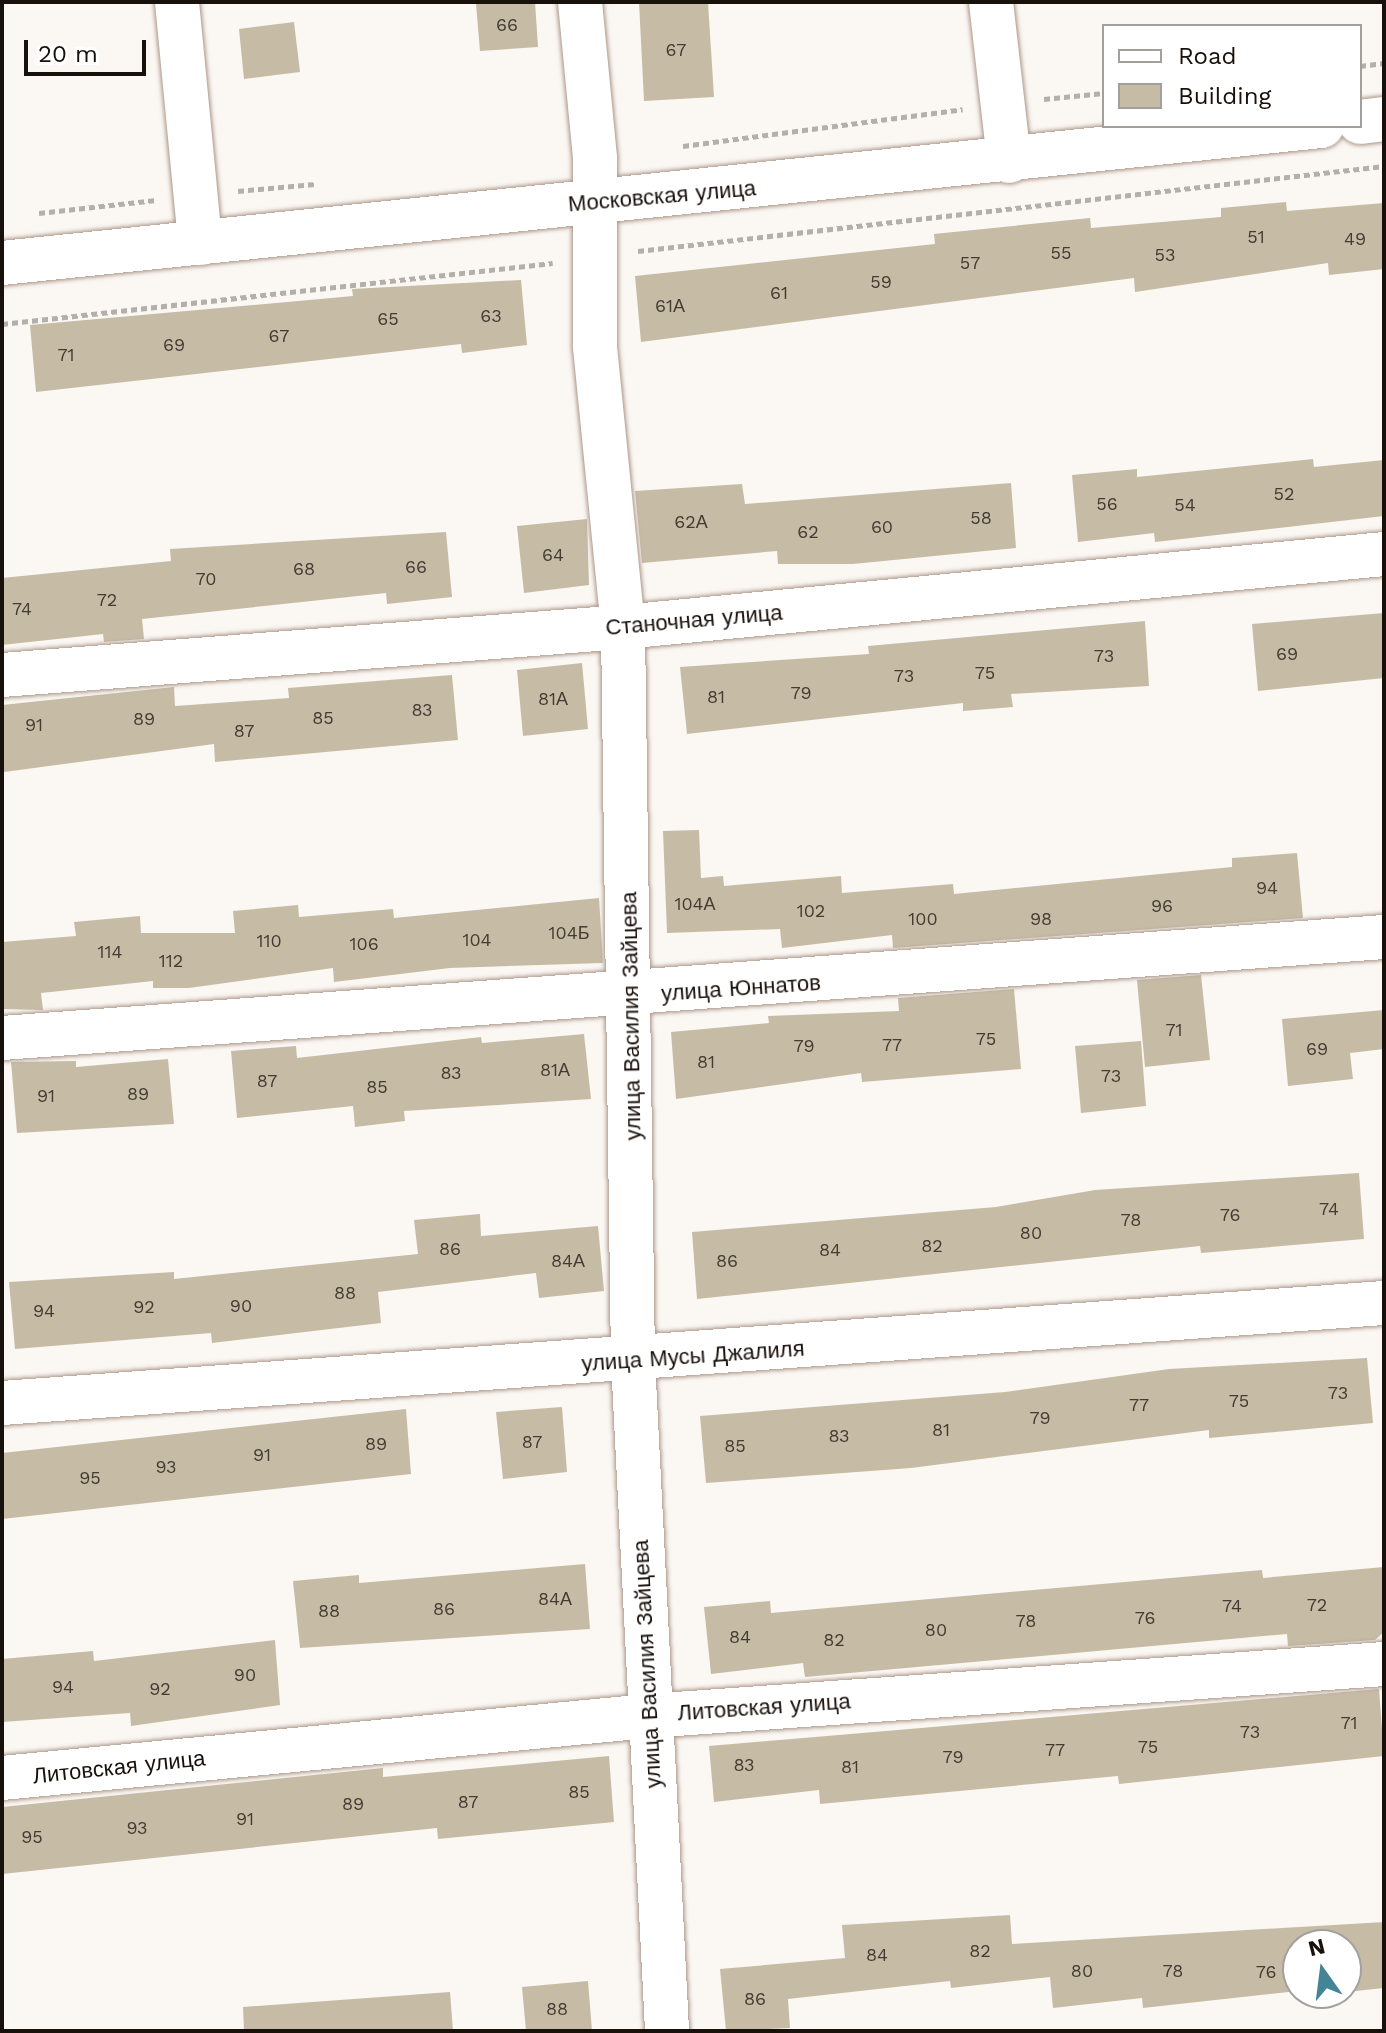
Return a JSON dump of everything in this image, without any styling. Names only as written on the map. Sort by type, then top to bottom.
[{"type":"street","points":[[177,2],[200,243]]},
{"type":"street","name":"улица Василия Зайцева","points":[[580,2],[594,204],[592,256],[623,627],[632,996],[633,1361],[648,1716],[667,2031]]},
{"type":"street","points":[[991,2],[1009,161]]},
{"type":"street","points":[[1362,122],[1384,119]]},
{"type":"street","name":"Московская улица","points":[[2,263],[1304,128]]},
{"type":"street","name":"Станочная улица","points":[[2,675],[623,627],[1384,554]]},
{"type":"street","name":"улица Юннатов","points":[[2,1038],[632,996],[1384,937]]},
{"type":"street","name":"улица Мусы Джалиля","points":[[2,1403],[633,1361],[1384,1303]]},
{"type":"street","name":"Литовская улица","points":[[2,1778],[648,1716],[1384,1664]]},
{"type":"path","points":[[1362,66],[1384,63]]},
{"type":"path","points":[[2,324],[1384,166]]},
{"type":"building","points":[[535,2],[538,47],[480,51],[476,4]]},
{"type":"building","points":[[639,2],[708,2],[714,97],[644,101]]},
{"type":"building","points":[[294,22],[300,72],[244,79],[239,29]]},
{"type":"building","points":[[1286,202],[1287,211],[1384,203],[1384,269],[1329,275],[1328,263],[1135,292],[1134,278],[641,342],[635,276],[935,244],[934,234],[1090,218],[1091,228],[1221,217],[1221,208]]},
{"type":"building","points":[[521,280],[527,345],[462,353],[461,344],[36,392],[30,325],[353,296],[352,289]]},
{"type":"building","points":[[1313,459],[1314,467],[1384,460],[1384,516],[1155,542],[1154,533],[1078,542],[1072,475],[1137,469],[1137,477]]},
{"type":"building","points":[[1011,483],[1016,548],[853,564],[778,564],[777,551],[642,563],[635,491],[742,484],[745,504]]},
{"type":"building","points":[[587,519],[589,585],[524,593],[517,526]]},
{"type":"building","points":[[446,532],[452,597],[387,604],[386,593],[142,619],[144,639],[104,642],[103,634],[2,645],[2,578],[171,561],[170,549]]},
{"type":"building","points":[[1384,613],[1384,678],[1258,691],[1252,624]]},
{"type":"building","points":[[1145,621],[1149,686],[1011,694],[1013,707],[963,711],[963,703],[687,734],[680,667],[869,654],[868,646]]},
{"type":"building","points":[[582,663],[588,729],[523,736],[517,670]]},
{"type":"building","points":[[452,675],[458,740],[215,762],[214,744],[4,772],[2,705],[174,687],[175,706],[289,698],[288,688]]},
{"type":"building","points":[[699,830],[701,878],[723,876],[724,886],[841,876],[842,893],[953,884],[954,894],[1232,867],[1232,858],[1297,853],[1303,918],[893,948],[892,935],[782,948],[780,929],[667,933],[663,831]]},
{"type":"building","points":[[599,898],[603,963],[450,968],[334,982],[333,968],[189,988],[153,988],[153,981],[41,993],[43,1010],[2,1009],[2,942],[76,936],[74,922],[140,916],[141,933],[235,933],[233,911],[298,905],[299,917],[393,909],[394,918]]},
{"type":"building","points":[[1201,975],[1210,1060],[1145,1067],[1137,980]]},
{"type":"building","points":[[1014,989],[1021,1069],[862,1082],[861,1073],[676,1099],[671,1032],[769,1023],[768,1016],[899,1011],[898,998]]},
{"type":"building","points":[[1384,1010],[1384,1049],[1350,1053],[1353,1079],[1288,1086],[1282,1019]]},
{"type":"building","points":[[584,1034],[591,1099],[404,1111],[405,1121],[355,1127],[353,1106],[237,1118],[231,1051],[296,1046],[297,1058],[481,1037],[482,1043]]},
{"type":"building","points":[[1141,1041],[1146,1106],[1081,1113],[1075,1046]]},
{"type":"building","points":[[168,1059],[174,1124],[17,1133],[11,1062],[76,1061],[76,1067]]},
{"type":"building","points":[[1359,1173],[1364,1239],[1201,1253],[1200,1246],[697,1299],[692,1232],[996,1207],[1095,1190]]},
{"type":"building","points":[[480,1214],[481,1236],[598,1226],[604,1291],[539,1298],[536,1273],[378,1292],[381,1323],[212,1343],[211,1333],[15,1349],[9,1282],[174,1272],[174,1279],[418,1254],[414,1220]]},
{"type":"building","points":[[1367,1358],[1373,1423],[1209,1438],[1209,1430],[911,1468],[706,1483],[700,1416],[1005,1392],[1169,1369]]},
{"type":"building","points":[[562,1407],[567,1472],[503,1479],[496,1412]]},
{"type":"building","points":[[406,1409],[411,1474],[2,1519],[2,1453]]},
{"type":"building","points":[[585,1564],[590,1629],[300,1648],[293,1581],[359,1575],[359,1583]]},
{"type":"building","points":[[1384,1567],[1384,1632],[1375,1640],[1288,1646],[1287,1634],[805,1677],[803,1663],[711,1674],[704,1607],[770,1601],[771,1613],[1262,1570],[1263,1578]]},
{"type":"building","points":[[275,1640],[280,1705],[131,1726],[130,1713],[2,1722],[2,1659],[93,1651],[94,1661]]},
{"type":"building","points":[[1379,1689],[1384,1756],[1119,1784],[1118,1776],[820,1804],[819,1790],[714,1802],[709,1746]]},
{"type":"building","points":[[609,1756],[614,1822],[438,1839],[437,1828],[2,1874],[2,1807],[383,1768],[383,1777]]},
{"type":"building","points":[[1010,1915],[1012,1944],[1384,1922],[1384,1988],[1362,1990],[1362,1929],[1282,1929],[1282,1993],[1143,2008],[1142,1998],[1053,2008],[1050,1977],[951,1988],[950,1981],[788,1999],[790,2028],[726,2031],[720,1969],[845,1958],[842,1925]]},
{"type":"building","points":[[588,1981],[592,2031],[526,2031],[522,1987]]},
{"type":"building","points":[[450,1992],[453,2031],[244,2031],[243,2007]]}]
